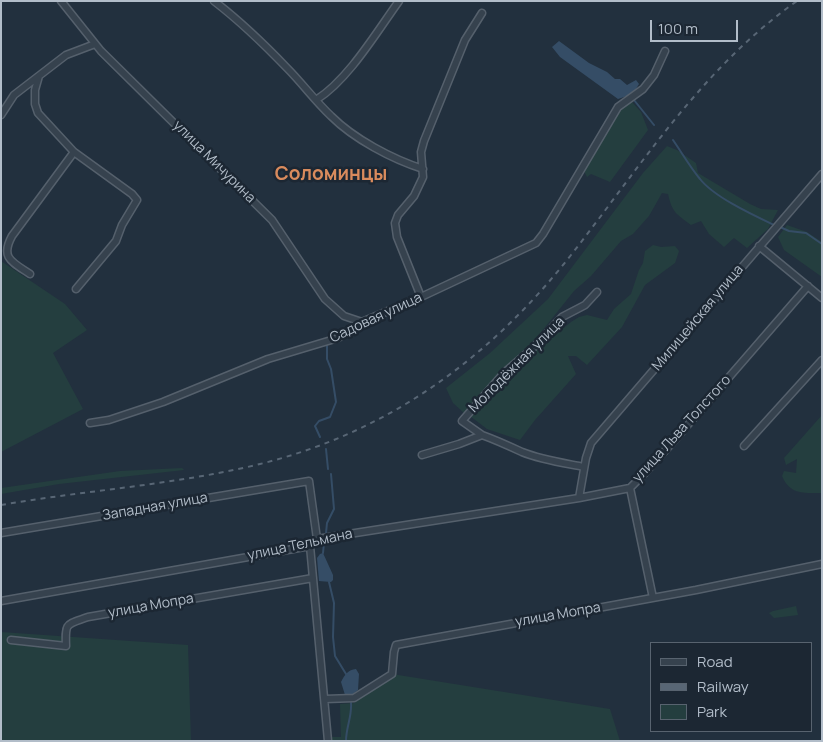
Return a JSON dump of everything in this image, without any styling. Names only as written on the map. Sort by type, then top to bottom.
[{"type":"street","name":"улица Мичурина","points":[[61,1],[95,44],[272,220],[325,299],[344,316],[362,322]]},
{"type":"street","points":[[214,1],[254,35],[332,117],[364,141],[423,169]]},
{"type":"street","points":[[316,100],[327,94],[340,82],[399,1]]},
{"type":"street","points":[[421,297],[397,237],[395,223],[398,214],[414,196],[422,177],[421,152],[424,141],[465,40],[482,13]]},
{"type":"street","points":[[1,115],[14,95],[66,55],[95,44]]},
{"type":"street","name":"Садовая улица","points":[[90,423],[109,420],[163,402],[268,359],[338,338],[362,322],[421,297],[536,243],[618,107],[643,88],[654,75],[665,51]]},
{"type":"street","points":[[39,76],[35,90],[35,104],[38,113],[74,152],[132,194],[136,200],[122,225],[116,241],[76,289]]},
{"type":"street","points":[[30,274],[7,258],[4,252],[5,248],[74,152]]},
{"type":"street","name":"Милицейская улица","points":[[579,498],[584,467],[591,443],[758,246],[822,174]]},
{"type":"street","points":[[758,246],[822,298]]},
{"type":"street","name":"улица Льва Толстого","points":[[652,598],[630,488],[649,469],[808,286]]},
{"type":"street","name":"Молодёжная улица","points":[[482,435],[462,420],[504,373],[562,317],[585,305],[597,292]]},
{"type":"street","points":[[744,446],[822,360]]},
{"type":"street","points":[[422,455],[482,435],[523,452],[554,462],[584,467]]},
{"type":"street","name":"Западная улица","points":[[1,533],[309,482],[317,539]]},
{"type":"street","name":"улица Тельмана","points":[[1,601],[310,546],[317,539],[579,498],[630,488]]},
{"type":"street","points":[[310,546],[328,741]]},
{"type":"street","name":"улица Мопра","points":[[325,700],[354,698],[392,674],[396,645],[652,598],[822,564]]},
{"type":"street","name":"улица Мопра","points":[[10,640],[66,646],[66,629],[68,625],[88,617],[313,578]]},
{"type":"green space","points":[[631,101],[641,112],[648,130],[610,182],[591,174],[587,177],[584,171],[620,111]]},
{"type":"green space","points":[[667,146],[677,150],[696,163],[698,173],[750,204],[761,209],[778,210],[768,229],[747,248],[734,238],[724,247],[709,234],[701,221],[691,225],[678,215],[671,205],[668,194],[662,193],[649,216],[633,234],[621,241],[591,276],[574,291],[538,336],[464,413],[453,403],[446,388],[490,353],[548,299],[643,173]]},
{"type":"green space","points":[[787,225],[807,232],[822,242],[822,277],[784,250],[778,237]]},
{"type":"green space","points":[[653,245],[661,247],[675,246],[679,251],[675,263],[645,285],[622,327],[587,365],[576,356],[568,356],[576,374],[535,420],[520,440],[487,429],[470,416],[492,395],[528,354],[571,322],[587,315],[607,320],[614,309],[631,294],[643,263],[645,251]]},
{"type":"green space","points":[[1,261],[65,304],[87,330],[53,353],[83,409],[1,452]]},
{"type":"green space","points":[[822,415],[822,493],[798,492],[789,487],[782,476],[784,471],[796,473],[797,459],[786,465],[784,458]]},
{"type":"green space","points":[[182,468],[184,470],[59,484],[1,494],[1,488],[120,471]]},
{"type":"green space","points":[[796,606],[798,615],[774,618],[769,613],[773,611]]},
{"type":"green space","points":[[1,632],[188,645],[191,741],[1,741]]},
{"type":"green space","points":[[392,674],[610,709],[620,741],[328,741],[328,737],[341,737],[340,704],[354,703]]},
{"type":"water","points":[[559,41],[615,79],[620,79],[627,85],[636,80],[639,84],[633,94],[618,99],[560,57],[552,47]]},
{"type":"water","points":[[323,553],[333,575],[331,582],[319,581],[317,558]]},
{"type":"water","points":[[356,669],[359,674],[358,690],[353,694],[345,695],[341,682],[347,673]]},
{"type":"waterway","points":[[634,100],[654,125]]},
{"type":"waterway","points":[[673,140],[706,186],[734,205],[774,225]]},
{"type":"waterway","points":[[780,227],[789,231],[806,233],[822,244]]},
{"type":"waterway","points":[[320,437],[315,426],[319,421],[330,417],[336,402],[331,369],[327,359],[327,346]]},
{"type":"waterway","points":[[326,449],[328,469]]},
{"type":"waterway","points":[[326,533],[327,523],[334,509],[331,474]]},
{"type":"waterway","points":[[323,553],[324,543]]},
{"type":"waterway","points":[[329,582],[334,603],[333,637],[335,656],[346,674]]},
{"type":"waterway","points":[[346,741],[351,703]]},
{"type":"railway","points":[[1,505],[196,477],[260,464],[307,450],[352,432],[394,411],[434,386],[471,358],[506,327],[540,292],[702,87],[731,56],[797,1]]},
{"type":"district","name":"Соломинцы","points":[[331,175]]}]
